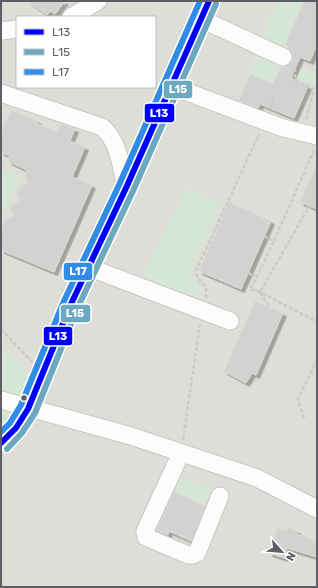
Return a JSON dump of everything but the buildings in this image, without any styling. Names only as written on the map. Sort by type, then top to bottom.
[{"type":"lane","points":[[73,16],[98,1]]},
{"type":"lane","points":[[1,443],[16,428],[28,409],[88,267],[126,188],[210,1]]},
{"type":"lane","points":[[201,19],[289,62]]},
{"type":"lane","points":[[1,31],[16,29]]},
{"type":"lane","points":[[171,86],[265,122],[310,135]]},
{"type":"lane","points":[[1,93],[102,127],[109,133],[114,141],[126,188]]},
{"type":"lane","points":[[88,267],[230,320]]},
{"type":"lane","points":[[1,400],[28,409],[131,436],[257,478],[317,509]]},
{"type":"lane","points":[[181,453],[145,531],[146,537],[193,556],[197,553],[220,496]]},
{"type":"path","points":[[289,62],[294,80],[314,89],[310,135]]},
{"type":"path","points":[[181,453],[202,310],[207,292],[206,287],[197,276],[196,271],[265,122],[274,97]]},
{"type":"path","points":[[317,143],[274,241],[250,289],[260,292],[317,322]]},
{"type":"path","points":[[260,292],[310,206]]},
{"type":"path","points":[[264,236],[274,241]]},
{"type":"path","points":[[248,273],[257,277]]},
{"type":"path","points":[[260,292],[269,306]]},
{"type":"path","points":[[1,329],[42,373]]},
{"type":"path","points":[[304,418],[298,399],[317,360]]},
{"type":"shaded area","points":[[1,1],[317,1],[317,587],[1,587]]},
{"type":"green space","points":[[278,1],[305,1],[284,49],[294,54],[293,57],[259,43]]},
{"type":"green space","points":[[258,48],[285,60],[279,73],[280,89],[246,75]]},
{"type":"green space","points":[[301,68],[317,74],[314,85],[297,78]]},
{"type":"green space","points":[[1,163],[3,164],[2,168],[21,178],[1,222]]},
{"type":"green space","points":[[186,187],[221,204],[188,278],[203,287],[198,301],[140,282]]},
{"type":"green space","points":[[1,342],[33,378],[22,402],[1,395]]},
{"type":"green space","points":[[1,409],[18,415],[1,434]]},
{"type":"green space","points":[[180,476],[215,490],[208,505],[173,490]]},
{"type":"transit line","name":"L17","points":[[1,432],[10,423],[21,405],[64,301],[119,185],[200,1]]},
{"type":"transit line","name":"L13","points":[[1,443],[16,428],[28,409],[71,304],[126,188],[209,1]]},
{"type":"transit line","name":"L15","points":[[7,449],[22,433],[35,413],[78,307],[133,191],[216,4]]}]
